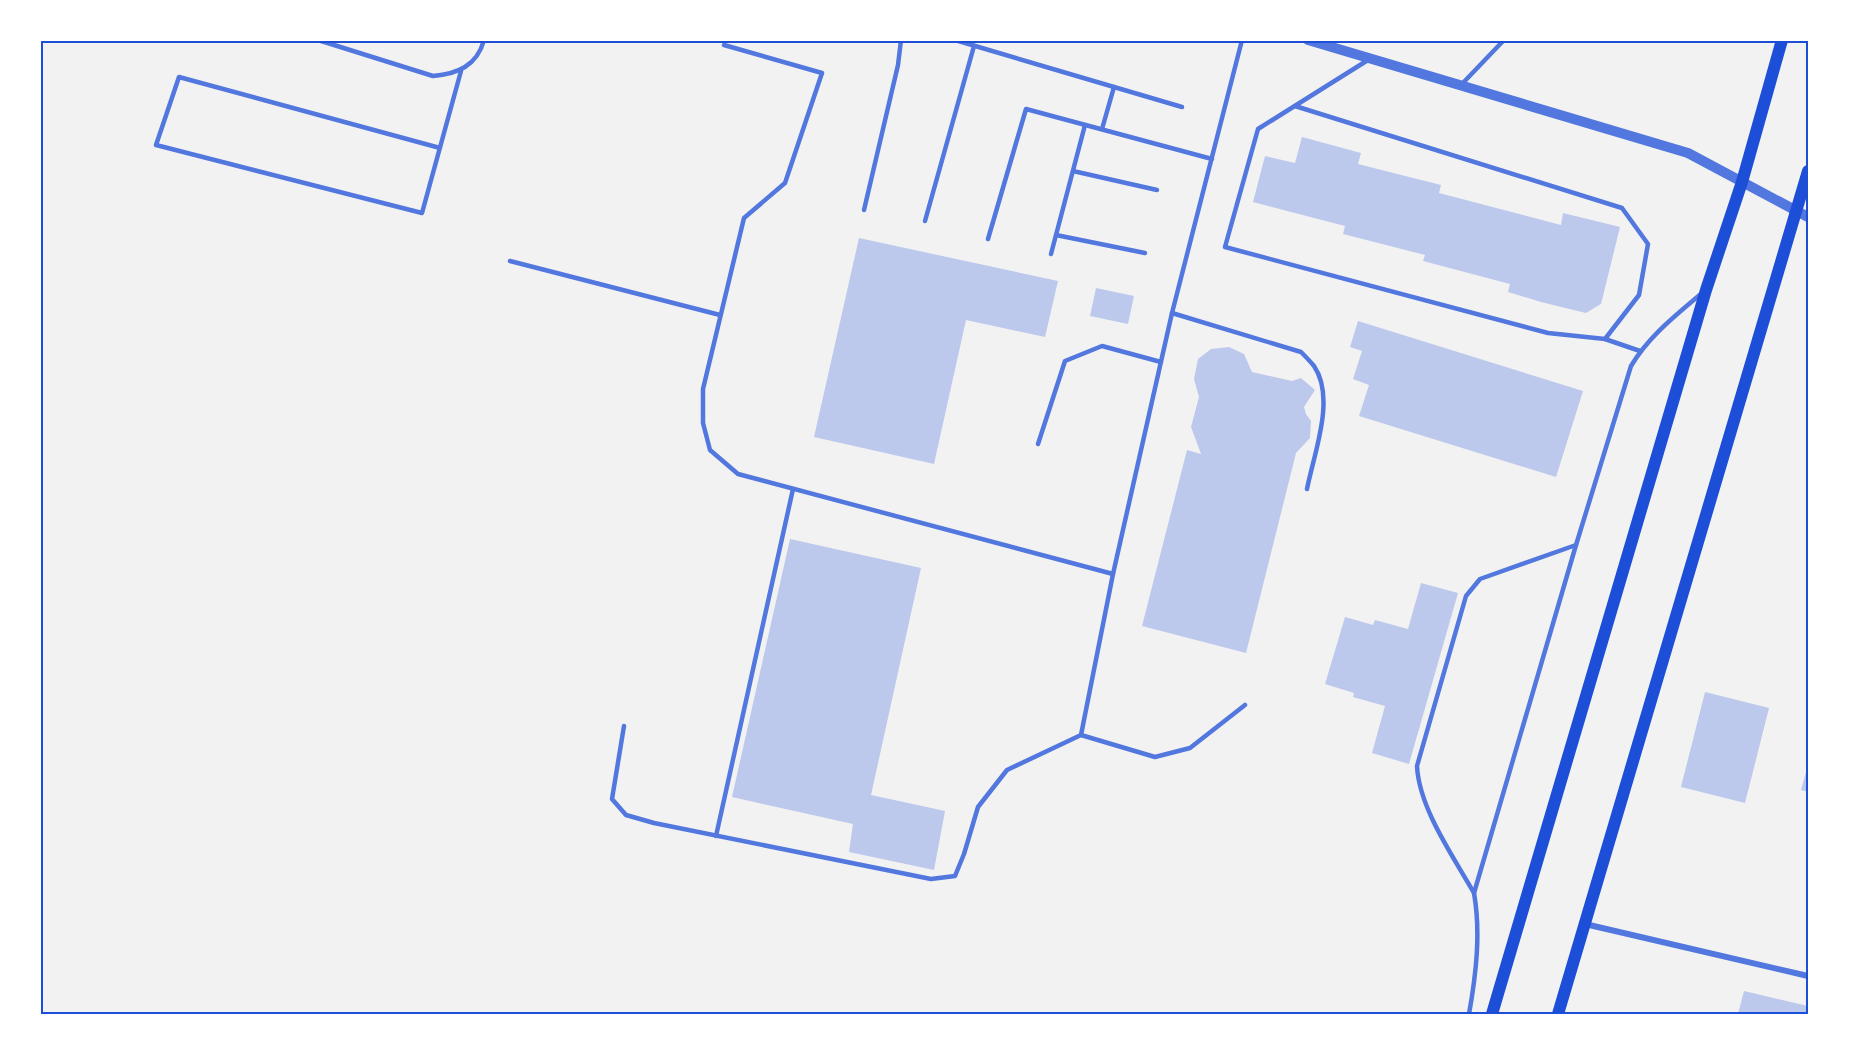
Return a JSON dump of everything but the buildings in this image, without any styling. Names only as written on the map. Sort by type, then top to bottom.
[{"type":"main road","points":[[1492,1014],[1706,290],[1742,182],[1782,40]]},
{"type":"main road","points":[[1558,1014],[1809,171]]},
{"type":"street","points":[[1308,40],[1459,87],[1688,153],[1809,217]]},
{"type":"street","points":[[1585,924],[1809,976]]},
{"type":"lane","points":[[318,40],[433,76],[449,75],[461,71],[481,51],[484,40]]},
{"type":"lane","points":[[864,210],[902,40]]},
{"type":"lane","points":[[955,40],[1182,107]]},
{"type":"lane","points":[[1081,735],[1113,574],[1172,313],[1242,40]]},
{"type":"lane","points":[[1459,87],[1504,40]]},
{"type":"lane","points":[[724,45],[822,74],[785,183],[744,218],[703,389],[703,423],[710,450],[738,474],[1113,574]]},
{"type":"lane","points":[[925,221],[974,46]]},
{"type":"lane","points":[[1369,59],[1258,129],[1225,247],[1548,333],[1605,339],[1640,351]]},
{"type":"lane","points":[[440,148],[179,77],[156,145],[422,213],[440,148],[461,71]]},
{"type":"lane","points":[[1102,129],[1114,87]]},
{"type":"lane","points":[[1295,106],[1622,208],[1647,244],[1639,296],[1605,339]]},
{"type":"lane","points":[[988,238],[1026,109],[1212,159]]},
{"type":"lane","points":[[1051,254],[1085,125]]},
{"type":"lane","points":[[1073,171],[1157,190]]},
{"type":"lane","points":[[1056,235],[1145,253]]},
{"type":"lane","points":[[510,261],[720,315]]},
{"type":"lane","points":[[1474,893],[1576,544],[1631,366],[1640,351],[1658,330],[1706,290]]},
{"type":"lane","points":[[1172,313],[1301,352],[1314,366],[1322,387],[1324,409],[1307,489]]},
{"type":"lane","points":[[1038,444],[1065,361],[1102,346],[1161,362]]},
{"type":"lane","points":[[716,836],[793,489]]},
{"type":"lane","points":[[1469,1014],[1477,947],[1478,922],[1474,893],[1423,800],[1417,766],[1466,596],[1480,579],[1576,544]]},
{"type":"lane","points":[[624,726],[612,799],[626,815],[716,836],[931,879],[955,876],[978,807],[1007,770],[1081,735],[1155,757],[1190,748],[1245,705]]}]
